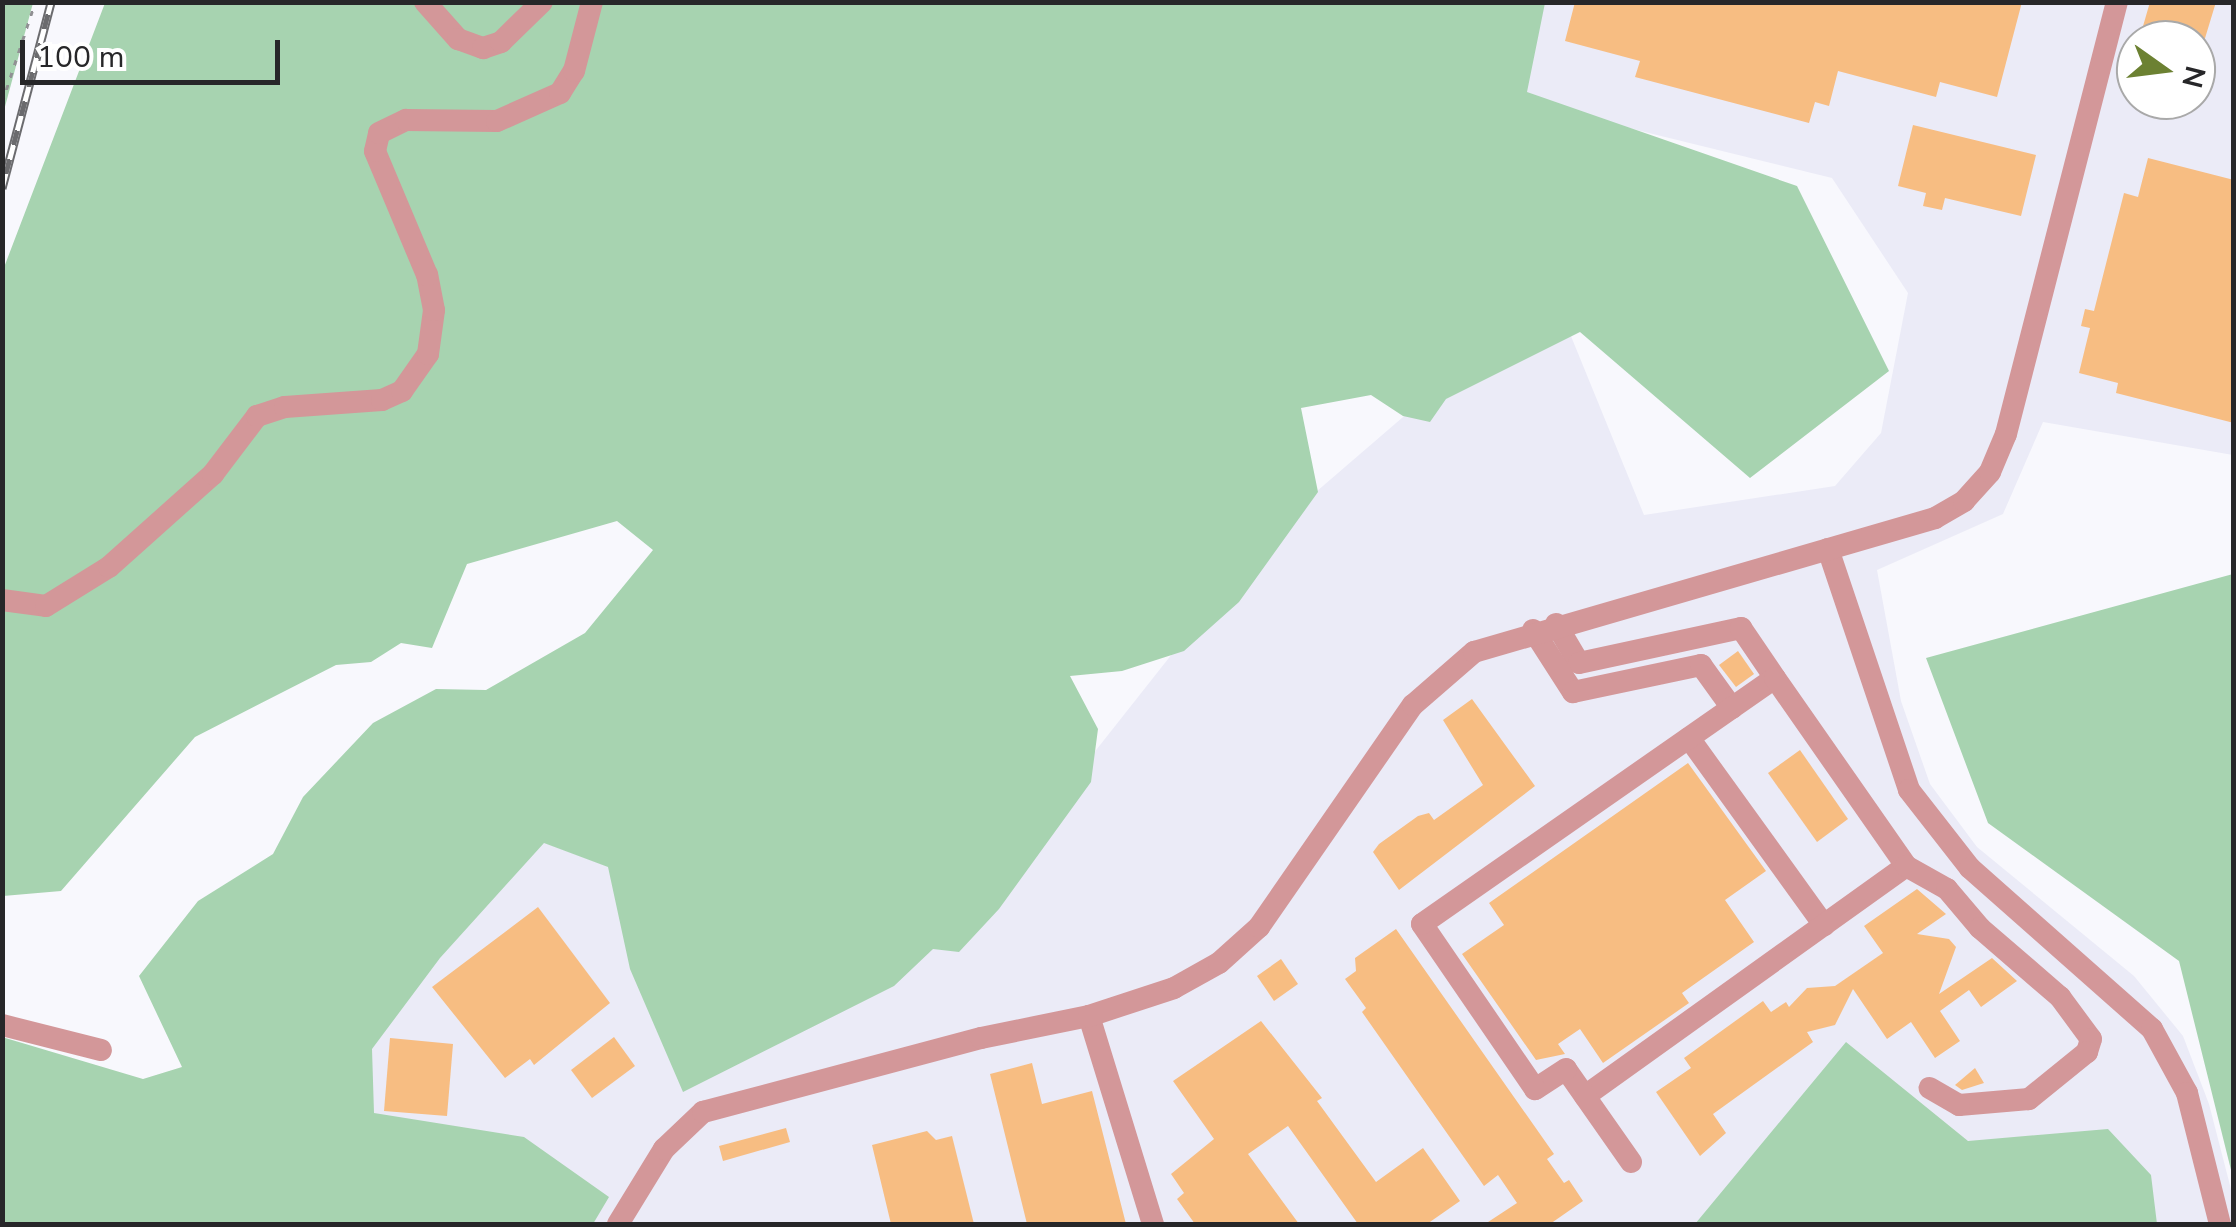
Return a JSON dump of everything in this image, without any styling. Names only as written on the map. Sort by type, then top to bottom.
[{"type":"street","points":[[426,2],[458,39],[483,48],[502,42],[542,2]]},
{"type":"street","points":[[2,600],[46,606],[109,567],[213,474],[257,416],[285,406],[382,400],[402,391],[428,354],[434,310],[427,275],[375,151],[379,133],[406,120],[496,121],[560,94],[574,70],[592,2]]},
{"type":"street","points":[[618,1224],[664,1149],[703,1112],[982,1038],[1089,1016],[1174,988],[1219,963],[1259,927],[1414,705],[1442,674],[1474,652],[1544,627],[1936,518],[1964,500],[1990,472],[2006,434],[2117,2]]},
{"type":"street","points":[[1828,548],[1909,790],[1970,868],[2152,1029],[2187,1093],[2220,1224]]},
{"type":"street","points":[[1544,627],[1579,663],[1741,628],[1906,866],[1947,889],[1980,928],[2060,997],[2091,1039],[2088,1052],[2029,1098],[1959,1104],[1930,1088]]},
{"type":"street","points":[[1544,627],[1574,692],[1701,665],[1732,708]]},
{"type":"street","points":[[1631,1162],[1566,1069],[1535,1089],[1422,924],[1775,678]]},
{"type":"street","points":[[1689,738],[1824,924]]},
{"type":"street","points":[[1585,1096],[1906,866]]},
{"type":"street","points":[[1089,1016],[1153,1224]]},
{"type":"street","points":[[2,1025],[101,1050]]},
{"type":"path","points":[[2,102],[35,3]]},
{"type":"shaded area","points":[[1523,3],[2233,3],[2233,455],[2043,422],[2003,514],[1877,570],[1901,701],[1930,784],[1977,847],[2134,976],[2183,1036],[2209,1104],[2233,1197],[2233,1224],[574,1224],[365,1128],[357,1037],[534,820],[980,897],[1266,535],[1417,405],[1564,319],[1644,515],[1835,486],[1881,433],[1908,293],[1832,178],[1503,97]]},
{"type":"green space","points":[[2,3],[33,3],[3,114]]},
{"type":"green space","points":[[105,3],[1545,3],[1527,92],[1797,186],[1889,371],[1750,478],[1580,332],[1446,399],[1430,422],[1403,416],[1371,395],[1301,408],[1318,492],[1239,602],[1184,651],[1122,671],[1070,676],[1098,729],[1091,782],[999,909],[959,952],[933,949],[894,986],[683,1092],[630,969],[608,867],[544,843],[440,958],[372,1049],[374,1113],[524,1137],[609,1197],[593,1224],[3,1224],[2,1037],[143,1079],[182,1067],[139,976],[198,901],[273,854],[303,797],[373,723],[436,689],[486,690],[585,633],[653,550],[617,521],[467,564],[432,648],[401,643],[371,662],[336,665],[195,737],[61,891],[3,896],[3,270]]},
{"type":"green space","points":[[2234,574],[2233,1178],[2179,961],[1988,823],[1926,658]]},
{"type":"green space","points":[[1846,1042],[1968,1141],[2108,1129],[2151,1175],[2157,1224],[1695,1224]]},
{"type":"building","points":[[1575,2],[2022,2],[1997,97],[1940,82],[1936,97],[1838,71],[1829,106],[1815,102],[1809,123],[1635,77],[1640,61],[1565,41]]},
{"type":"building","points":[[2150,2],[2216,2],[2211,20],[2145,20]]},
{"type":"building","points":[[1913,125],[2036,155],[2021,216],[1945,198],[1942,210],[1923,206],[1926,193],[1898,186]]},
{"type":"building","points":[[2148,158],[2234,180],[2234,423],[2116,393],[2118,383],[2079,373],[2090,328],[2081,326],[2085,309],[2094,311],[2124,193],[2138,197]]},
{"type":"building","points":[[1738,651],[1754,674],[1736,687],[1719,665]]},
{"type":"building","points":[[1472,699],[1535,786],[1399,890],[1373,852],[1379,844],[1418,816],[1429,813],[1434,820],[1483,785],[1443,720]]},
{"type":"building","points":[[1800,750],[1848,819],[1817,842],[1768,773]]},
{"type":"building","points":[[1688,763],[1766,871],[1725,900],[1754,942],[1682,993],[1689,1003],[1603,1063],[1580,1029],[1558,1044],[1565,1054],[1536,1060],[1462,954],[1504,925],[1489,903]]},
{"type":"building","points":[[1917,889],[1946,914],[1917,934],[1949,939],[1956,947],[1939,994],[1992,958],[2017,981],[1981,1007],[1969,990],[1940,1011],[1960,1041],[1935,1058],[1911,1022],[1887,1039],[1853,989],[1835,1025],[1807,1032],[1813,1042],[1713,1114],[1726,1133],[1700,1156],[1656,1092],[1691,1068],[1684,1058],[1763,1001],[1771,1012],[1786,1002],[1789,1007],[1807,988],[1835,986],[1883,953],[1864,926]]},
{"type":"building","points":[[538,907],[610,1003],[534,1065],[530,1059],[505,1078],[432,987]]},
{"type":"building","points":[[1396,929],[1554,1154],[1547,1159],[1564,1183],[1569,1180],[1583,1201],[1550,1224],[1485,1224],[1517,1203],[1498,1175],[1484,1186],[1362,1012],[1366,1008],[1345,979],[1356,971],[1355,958]]},
{"type":"building","points":[[1281,959],[1298,984],[1274,1001],[1257,976]]},
{"type":"building","points":[[1261,1021],[1322,1098],[1317,1101],[1376,1182],[1423,1148],[1460,1201],[1427,1224],[1358,1224],[1288,1126],[1248,1154],[1299,1224],[1195,1224],[1177,1199],[1184,1193],[1171,1174],[1214,1139],[1173,1081]]},
{"type":"building","points":[[614,1037],[635,1066],[592,1098],[571,1070]]},
{"type":"building","points":[[390,1038],[453,1044],[447,1116],[384,1111]]},
{"type":"building","points":[[1032,1063],[1042,1104],[1092,1091],[1126,1224],[1027,1224],[990,1074]]},
{"type":"building","points":[[1975,1068],[1984,1083],[1962,1090],[1955,1085]]},
{"type":"building","points":[[786,1128],[790,1142],[723,1161],[719,1146]]},
{"type":"building","points":[[927,1131],[936,1140],[952,1136],[974,1224],[891,1224],[872,1145]]},
{"type":"railway","points":[[2,188],[51,2]]}]
